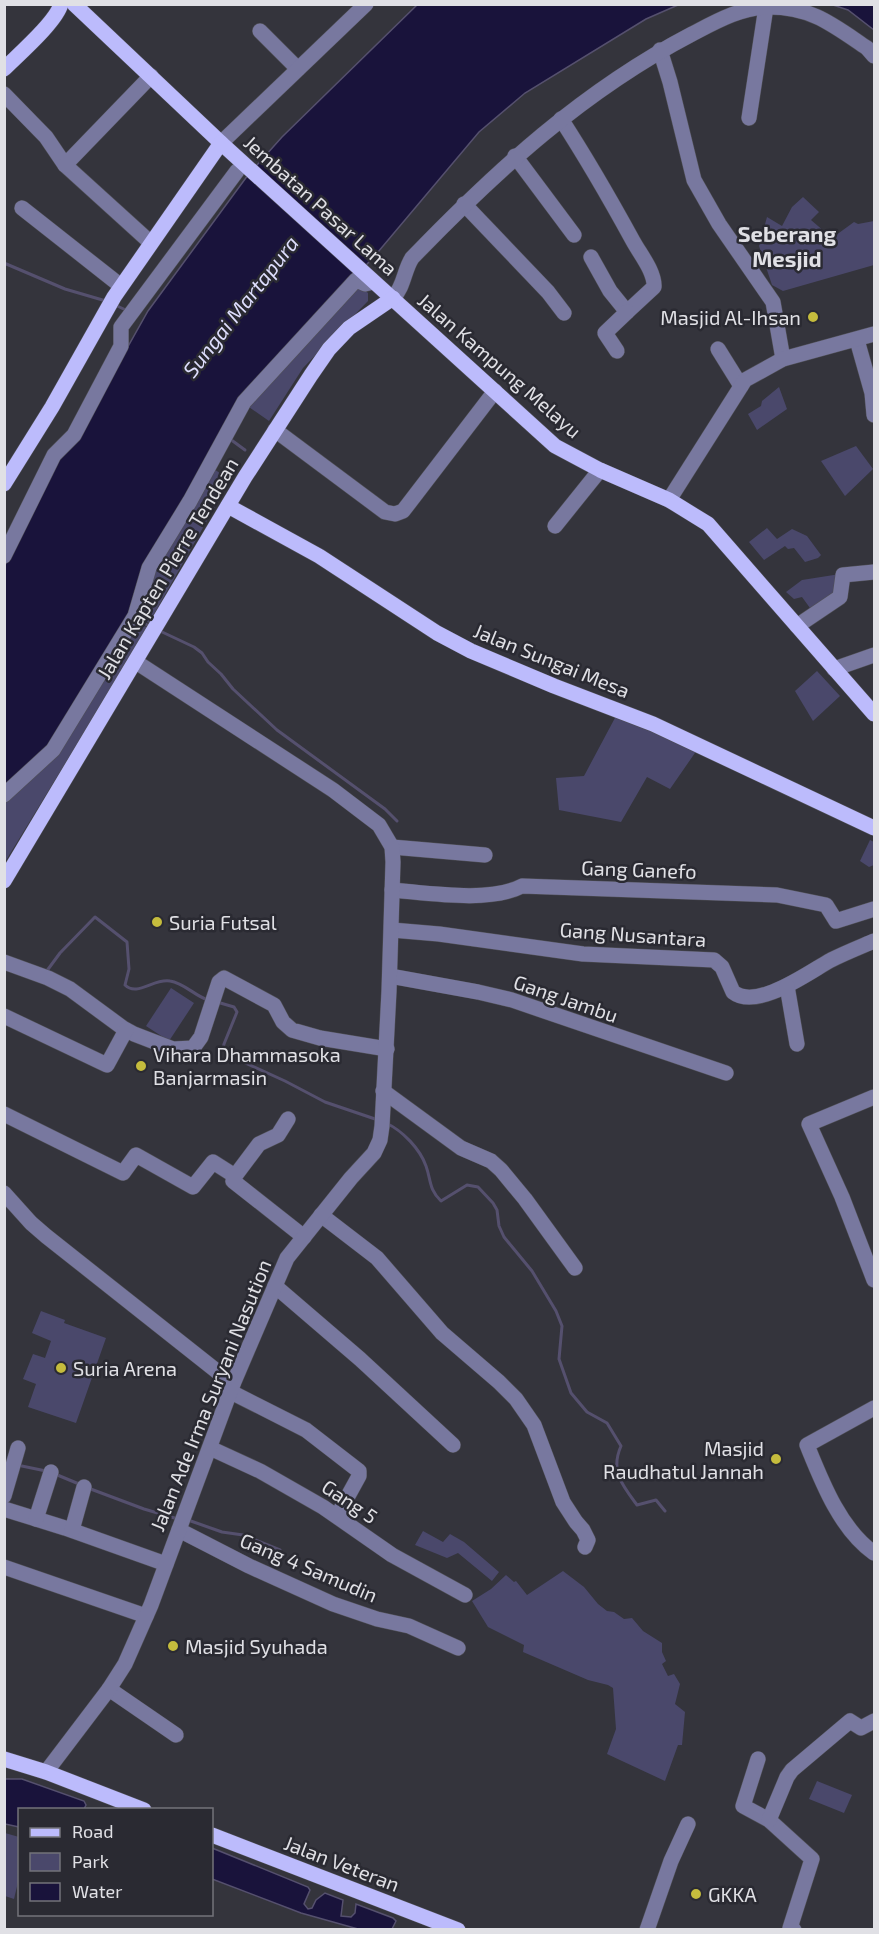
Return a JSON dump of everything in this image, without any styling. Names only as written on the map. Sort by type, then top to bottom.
[{"type":"main road","points":[[4,69],[60,11],[62,4]]},
{"type":"main road","name":"Jembatan Pasar Lama","points":[[74,4],[221,143],[239,165],[393,298]]},
{"type":"main road","points":[[4,484],[52,407],[117,292],[221,143]]},
{"type":"main road","name":"Jalan Kampung Melayu","points":[[393,298],[555,446],[600,470],[669,500],[708,524],[874,714]]},
{"type":"main road","name":"Jalan Kapten Pierre Tendean","points":[[4,881],[275,430],[329,350],[349,328],[393,298]]},
{"type":"main road","name":"Jalan Sungai Mesa","points":[[228,506],[319,556],[436,633],[471,651],[653,724],[874,828]]},
{"type":"main road","points":[[4,1759],[46,1772],[141,1808]]},
{"type":"main road","name":"Jalan Veteran","points":[[213,1835],[458,1929]]},
{"type":"street","points":[[221,143],[366,4]]},
{"type":"street","points":[[749,118],[766,7]]},
{"type":"street","points":[[393,298],[400,290],[412,258],[515,156],[582,102],[660,50],[726,16],[766,7],[793,8],[813,14],[867,48],[874,56]]},
{"type":"street","points":[[260,31],[298,69]]},
{"type":"street","points":[[660,50],[694,180],[719,224],[773,302],[783,359]]},
{"type":"street","points":[[64,165],[151,76]]},
{"type":"street","points":[[4,94],[45,137],[64,165],[151,243]]},
{"type":"street","points":[[561,119],[603,185],[654,281],[652,290],[605,333],[617,351]]},
{"type":"street","points":[[515,156],[574,235]]},
{"type":"street","points":[[4,556],[54,455],[74,435],[122,346],[121,327],[239,165]]},
{"type":"street","points":[[464,204],[548,292],[564,313]]},
{"type":"street","points":[[22,207],[117,292]]},
{"type":"street","points":[[591,257],[610,291],[627,312]]},
{"type":"street","points":[[4,795],[52,750],[135,616],[149,568],[190,501],[244,402],[356,280],[364,284],[371,280]]},
{"type":"street","points":[[669,500],[741,386],[752,375],[783,359],[874,334]]},
{"type":"street","points":[[857,340],[871,387],[874,416]]},
{"type":"street","points":[[718,349],[741,386]]},
{"type":"street","points":[[275,430],[385,512],[398,513],[403,510],[495,391]]},
{"type":"street","points":[[555,526],[600,470]]},
{"type":"street","points":[[797,626],[840,597],[843,575],[874,572]]},
{"type":"street","points":[[834,669],[874,655]]},
{"type":"street","points":[[136,662],[333,790],[379,825],[392,847],[485,855]]},
{"type":"street","name":"Jalan Ade Irma Suryani Nasution","points":[[46,1772],[109,1689],[124,1664],[146,1616],[232,1388],[287,1258],[374,1153],[380,1140],[392,930],[392,847]]},
{"type":"street","name":"Gang Ganefo","points":[[392,891],[483,896],[502,894],[522,886],[777,895],[826,905],[836,921],[874,909]]},
{"type":"street","name":"Gang Nusantara","points":[[392,930],[439,934],[583,954],[714,960],[722,967],[733,992],[743,998],[787,986],[830,961],[874,941]]},
{"type":"street","points":[[4,962],[48,978],[70,989],[126,1030],[173,1049],[193,1048],[201,1036],[219,982],[224,978],[274,1005],[283,1022],[292,1030],[320,1038],[387,1049]]},
{"type":"street","name":"Gang Jambu","points":[[390,976],[512,1000],[726,1073]]},
{"type":"street","points":[[787,986],[797,1044]]},
{"type":"street","points":[[4,1016],[107,1065],[126,1030]]},
{"type":"street","points":[[383,1091],[461,1149],[491,1161],[501,1170],[575,1268]]},
{"type":"street","points":[[874,1097],[809,1124],[842,1197],[874,1280]]},
{"type":"street","points":[[4,1114],[123,1173],[136,1155],[193,1187],[213,1162],[235,1176]]},
{"type":"street","points":[[288,1119],[278,1135],[259,1144],[233,1181],[304,1237]]},
{"type":"street","points":[[4,1193],[46,1236],[232,1388],[306,1430],[359,1471],[359,1476],[337,1516]]},
{"type":"street","points":[[321,1215],[377,1258],[436,1327],[499,1382],[516,1400],[534,1425],[563,1502],[588,1540],[585,1547]]},
{"type":"street","points":[[275,1286],[360,1359],[453,1445]]},
{"type":"street","points":[[874,1408],[807,1444],[848,1527],[857,1539],[874,1553]]},
{"type":"street","points":[[4,1497],[18,1448]]},
{"type":"street","name":"Gang 5","points":[[210,1448],[260,1471],[337,1516],[392,1555],[465,1595]]},
{"type":"street","points":[[36,1519],[51,1472]]},
{"type":"street","points":[[72,1530],[84,1487]]},
{"type":"street","points":[[4,1509],[72,1530],[166,1564]]},
{"type":"street","name":"Gang 4 Samudin","points":[[179,1530],[249,1566],[333,1604],[377,1619],[410,1626],[458,1648]]},
{"type":"street","points":[[4,1567],[146,1616]]},
{"type":"street","points":[[109,1689],[176,1735]]},
{"type":"street","points":[[769,1821],[792,1770],[850,1721],[861,1728],[874,1721]]},
{"type":"street","points":[[758,1759],[742,1803],[769,1821],[813,1859],[790,1928],[794,1929]]},
{"type":"street","points":[[647,1929],[670,1861],[688,1824]]},
{"type":"green space","points":[[803,197],[819,212],[811,220],[832,238],[854,222],[858,224],[874,221],[874,265],[783,291],[772,285],[759,246],[767,217],[782,226],[792,207]]},
{"type":"green space","points":[[357,283],[368,293],[368,301],[303,368],[269,421],[246,405]]},
{"type":"green space","points":[[779,387],[787,409],[757,430],[748,414],[761,406],[762,401]]},
{"type":"green space","points":[[856,446],[873,469],[845,496],[821,461]]},
{"type":"green space","points":[[211,467],[230,480],[149,623],[139,618],[153,568]]},
{"type":"green space","points":[[767,528],[777,539],[792,529],[807,536],[821,555],[805,562],[794,548],[788,549],[785,546],[764,560],[749,542]]},
{"type":"green space","points":[[840,574],[838,594],[825,607],[810,608],[802,597],[794,599],[786,592],[802,580]]},
{"type":"green space","points":[[134,620],[148,628],[5,862],[5,801]]},
{"type":"green space","points":[[817,671],[840,696],[813,721],[795,691]]},
{"type":"green space","points":[[616,716],[697,750],[670,789],[647,777],[621,822],[559,810],[556,778],[584,776]]},
{"type":"green space","points":[[870,840],[874,842],[874,865],[869,867],[860,861]]},
{"type":"green space","points":[[171,988],[194,1003],[169,1041],[146,1026]]},
{"type":"green space","name":"Suria Arena","points":[[41,1311],[65,1320],[64,1323],[106,1338],[76,1423],[28,1407],[36,1384],[23,1379],[33,1354],[45,1358],[51,1341],[32,1333]]},
{"type":"green space","points":[[423,1531],[443,1542],[450,1534],[464,1542],[499,1572],[492,1581],[458,1553],[447,1558],[415,1545]]},
{"type":"green space","points":[[563,1571],[584,1587],[607,1611],[614,1612],[624,1619],[632,1618],[643,1631],[662,1643],[662,1652],[666,1661],[662,1664],[668,1676],[674,1674],[680,1684],[675,1704],[685,1712],[682,1745],[678,1745],[665,1781],[607,1754],[616,1729],[613,1688],[588,1680],[523,1652],[524,1645],[488,1627],[472,1601],[491,1589],[506,1575],[514,1582],[516,1581],[527,1595]]},
{"type":"green space","points":[[817,1781],[852,1795],[844,1813],[809,1799]]},
{"type":"green space","points":[[5,1833],[18,1837],[18,1882],[14,1899],[5,1896]]},
{"type":"water","name":"Sungai Martapura","points":[[417,5],[678,5],[646,19],[525,93],[479,132],[378,252],[243,401],[130,613],[47,749],[5,788],[5,565],[59,459],[76,439],[148,311],[248,175],[282,137]]},
{"type":"water","points":[[833,5],[874,5],[874,30],[848,10]]},
{"type":"water","points":[[5,1779],[22,1779],[84,1801],[86,1805],[84,1808],[18,1808],[18,1827],[5,1824]]},
{"type":"water","points":[[213,1848],[308,1887],[310,1890],[304,1904],[308,1909],[312,1908],[316,1900],[325,1893],[343,1900],[341,1916],[351,1917],[355,1913],[356,1904],[396,1921],[392,1929],[358,1929],[301,1913],[213,1879]]},
{"type":"waterway","points":[[4,263],[65,289],[106,301]]},
{"type":"waterway","points":[[115,305],[128,311]]},
{"type":"waterway","points":[[230,439],[245,450]]},
{"type":"waterway","points":[[138,620],[151,627]]},
{"type":"waterway","points":[[160,631],[202,653],[233,689],[277,730],[385,809],[397,821]]},
{"type":"waterway","points":[[46,972],[60,953],[95,917],[127,942],[129,969],[125,985],[135,989],[170,981],[208,1000]]},
{"type":"waterway","points":[[217,1002],[234,1007],[237,1012],[223,1049],[232,1057],[325,1102],[378,1120]]},
{"type":"waterway","points":[[386,1123],[405,1136],[420,1153],[432,1189],[441,1201],[467,1185],[478,1187],[493,1203],[504,1237],[532,1271],[556,1311],[562,1326],[559,1359],[571,1393],[587,1412],[607,1423],[621,1446],[617,1470],[622,1484],[637,1505],[656,1500],[665,1511]]},
{"type":"waterway","points":[[17,1465],[46,1471]]},
{"type":"waterway","points":[[55,1474],[79,1484]]},
{"type":"waterway","points":[[88,1488],[178,1519]]},
{"type":"waterway","points":[[188,1520],[222,1532],[243,1535],[280,1550]]},
{"type":"place","name":"Masjid Al-Ihsan","points":[[813,317]]},
{"type":"place","name":"Suria Futsal","points":[[157,922]]},
{"type":"place","name":"Vihara Dhammasoka Banjarmasin","points":[[141,1066]]},
{"type":"place","name":"Suria Arena","points":[[61,1368]]},
{"type":"place","name":"Masjid Raudhatul Jannah","points":[[776,1459]]},
{"type":"place","name":"Masjid Syuhada","points":[[173,1646]]},
{"type":"place","name":"GKKA","points":[[696,1894]]},
{"type":"district","name":"Seberang Mesjid","points":[[787,246]]}]
